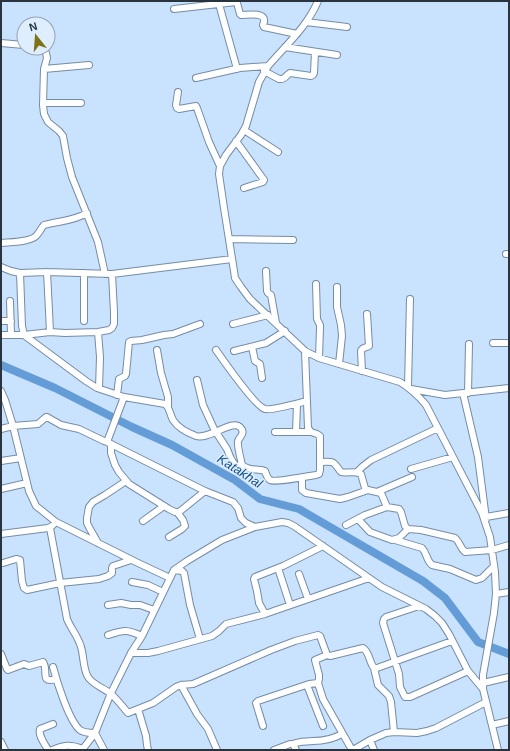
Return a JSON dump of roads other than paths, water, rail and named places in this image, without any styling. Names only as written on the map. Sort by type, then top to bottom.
[{"type":"street","points":[[220,166],[244,130],[250,115],[259,82],[266,68],[297,34],[312,13],[318,1]]},
{"type":"street","points":[[174,9],[236,2],[241,15],[260,15],[265,21],[263,25],[264,27],[297,34]]},
{"type":"street","points":[[219,4],[237,69]]},
{"type":"street","points":[[306,22],[347,26]]},
{"type":"street","points":[[1,43],[16,44]]},
{"type":"street","points":[[285,47],[337,55]]},
{"type":"street","points":[[196,78],[237,69],[266,68],[279,79],[284,79],[290,73],[311,76],[314,73],[315,52]]},
{"type":"street","points":[[47,56],[44,69],[43,103],[45,118],[63,136],[72,177],[98,242],[104,274]]},
{"type":"street","points":[[44,69],[89,65]]},
{"type":"street","points":[[178,92],[177,108],[179,109],[196,106],[209,142],[220,166],[220,181],[232,259],[236,278],[241,287],[250,299],[305,351],[319,358],[400,382],[418,396],[426,405],[482,513],[488,530]]},
{"type":"street","points":[[43,103],[81,103]]},
{"type":"street","points":[[244,130],[278,152]]},
{"type":"street","points":[[236,141],[264,180],[260,184],[244,188]]},
{"type":"street","points":[[1,243],[31,239],[37,236],[44,225],[73,219],[87,213]]},
{"type":"street","points":[[229,239],[294,240]]},
{"type":"street","points":[[1,267],[20,273],[47,272],[112,274],[232,259]]},
{"type":"street","points":[[266,271],[267,291],[271,295],[276,323]]},
{"type":"street","points":[[47,272],[50,332]]},
{"type":"street","points":[[20,273],[22,326],[24,335],[86,381],[99,388],[124,397],[165,404],[168,407]]},
{"type":"street","points":[[84,273],[84,321]]},
{"type":"street","points":[[1,335],[24,335],[50,332],[98,332],[109,330],[114,324],[112,274]]},
{"type":"street","points":[[316,284],[317,319],[320,325],[319,358]]},
{"type":"street","points":[[337,287],[337,307],[342,336],[339,364]]},
{"type":"street","points":[[409,388],[410,299]]},
{"type":"street","points":[[10,301],[11,335]]},
{"type":"street","points":[[362,371],[361,351],[363,348],[368,347],[367,314]]},
{"type":"street","points":[[233,324],[268,315]]},
{"type":"street","points":[[1,321],[10,320]]},
{"type":"street","points":[[117,395],[119,379],[126,374],[129,342],[147,340],[173,334],[200,324]]},
{"type":"street","points":[[234,351],[266,343],[285,331]]},
{"type":"street","points":[[98,332],[100,357],[99,388]]},
{"type":"street","points":[[492,343],[509,343]]},
{"type":"street","points":[[469,344],[465,393],[478,457],[496,584],[494,613],[485,659],[483,686],[498,750]]},
{"type":"street","points":[[252,347],[255,361],[260,364],[262,378]]},
{"type":"street","points":[[157,350],[161,373],[168,397],[168,407],[173,420],[184,431],[200,437],[230,426],[237,425],[241,428],[243,435],[238,440],[238,445],[242,465],[245,468]]},
{"type":"street","points":[[216,350],[262,408],[268,410],[307,401]]},
{"type":"street","points":[[305,351],[308,428],[311,432]]},
{"type":"street","points":[[198,380],[203,405],[215,432],[227,449],[235,465],[248,469],[265,471],[268,478],[271,480],[302,478],[319,474],[321,462],[320,436],[311,432],[275,432]]},
{"type":"street","points":[[409,388],[445,394],[509,388]]},
{"type":"street","points":[[1,391],[13,426],[29,491],[36,506],[56,522],[170,578]]},
{"type":"street","points":[[124,397],[112,428],[109,443],[112,456],[119,472],[129,484],[164,506],[177,512],[183,520],[185,526],[169,537]]},
{"type":"street","points":[[296,432],[297,404]]},
{"type":"street","points":[[1,429],[13,426],[38,424],[46,417],[49,417],[61,425],[79,430],[109,443],[233,502],[241,518],[246,523],[255,527]]},
{"type":"street","points":[[321,462],[334,463],[341,472],[344,473],[357,472],[372,460],[438,428]]},
{"type":"street","points":[[411,469],[453,457]]},
{"type":"street","points":[[1,461],[21,458]]},
{"type":"street","points":[[357,472],[361,474],[365,488],[368,490]]},
{"type":"street","points":[[377,492],[412,477]]},
{"type":"street","points":[[302,478],[302,490],[306,493],[340,499],[368,490],[381,493],[387,507]]},
{"type":"street","points":[[98,543],[87,523],[89,507],[94,502],[126,481]]},
{"type":"street","points":[[1,489],[27,483]]},
{"type":"street","points":[[177,512],[182,510],[205,490]]},
{"type":"street","points":[[143,521],[164,506]]},
{"type":"street","points":[[346,525],[371,512],[387,507],[399,509],[405,526],[408,528],[455,538],[458,540],[462,550],[465,552],[492,550],[509,545]]},
{"type":"street","points":[[486,517],[509,513]]},
{"type":"street","points":[[358,518],[370,532],[388,539],[422,548],[432,565],[450,569],[476,580],[482,578],[494,566]]},
{"type":"street","points":[[1,534],[50,528],[56,522]]},
{"type":"street","points":[[52,750],[62,746],[78,748],[95,733],[111,693],[131,653],[142,636],[174,570],[222,540],[255,527],[272,523],[282,522],[294,526],[382,587],[426,609],[442,623],[468,671],[483,686]]},
{"type":"street","points":[[50,528],[67,619],[81,646],[85,670],[89,678],[97,685],[111,693],[128,713],[153,703],[176,687],[193,684],[295,641],[318,635],[322,638],[327,655]]},
{"type":"street","points":[[395,540],[408,528]]},
{"type":"street","points":[[265,614],[259,603],[254,579],[255,577],[278,568],[323,546]]},
{"type":"street","points":[[3,563],[16,559],[20,560],[22,581],[25,589],[29,589],[60,583],[102,578],[112,573],[113,566],[132,560]]},
{"type":"street","points":[[278,568],[290,605]]},
{"type":"street","points":[[174,570],[182,570],[184,573],[190,605],[200,639]]},
{"type":"street","points":[[299,574],[308,599]]},
{"type":"street","points":[[131,653],[148,653],[158,651],[200,639],[216,633],[226,624],[265,614],[369,578]]},
{"type":"street","points":[[132,582],[148,585],[163,592]]},
{"type":"street","points":[[496,594],[509,592]]},
{"type":"street","points":[[108,605],[121,603],[142,606],[154,610]]},
{"type":"street","points":[[420,606],[386,617],[383,623],[399,674],[400,687],[405,697],[407,698],[468,671]]},
{"type":"street","points":[[108,635],[126,630],[142,636]]},
{"type":"street","points":[[374,668],[452,641]]},
{"type":"street","points":[[394,732],[389,696],[378,685],[374,668],[368,653],[363,648],[333,656],[327,655],[315,660],[319,675],[318,683],[322,699],[352,750],[378,736],[394,732],[427,732],[486,702]]},
{"type":"street","points":[[1,654],[7,670],[24,664],[29,666],[43,662],[45,664],[46,679],[56,679]]},
{"type":"street","points":[[53,667],[62,698],[76,727],[83,731],[95,733]]},
{"type":"street","points":[[483,686],[509,677]]},
{"type":"street","points":[[263,726],[256,703],[258,701],[307,685],[318,683]]},
{"type":"street","points":[[181,685],[197,714],[208,729],[216,750]]},
{"type":"street","points":[[307,685],[323,726]]},
{"type":"street","points":[[138,709],[146,736],[148,750]]},
{"type":"street","points":[[492,725],[509,721]]},
{"type":"street","points":[[48,750],[40,736],[39,731],[40,729],[53,724]]},
{"type":"street","points":[[95,733],[104,750]]},
{"type":"street","points":[[274,750],[290,744],[295,747],[305,741],[313,742],[331,739],[342,734]]},
{"type":"street","points":[[370,740],[374,750]]},
{"type":"street","points":[[1,742],[5,750]]},
{"type":"waterway","name":"Katakhal","points":[[1,365],[55,388],[132,427],[172,445],[235,480],[260,499],[299,509],[423,581],[445,598],[478,642],[509,654]]}]
